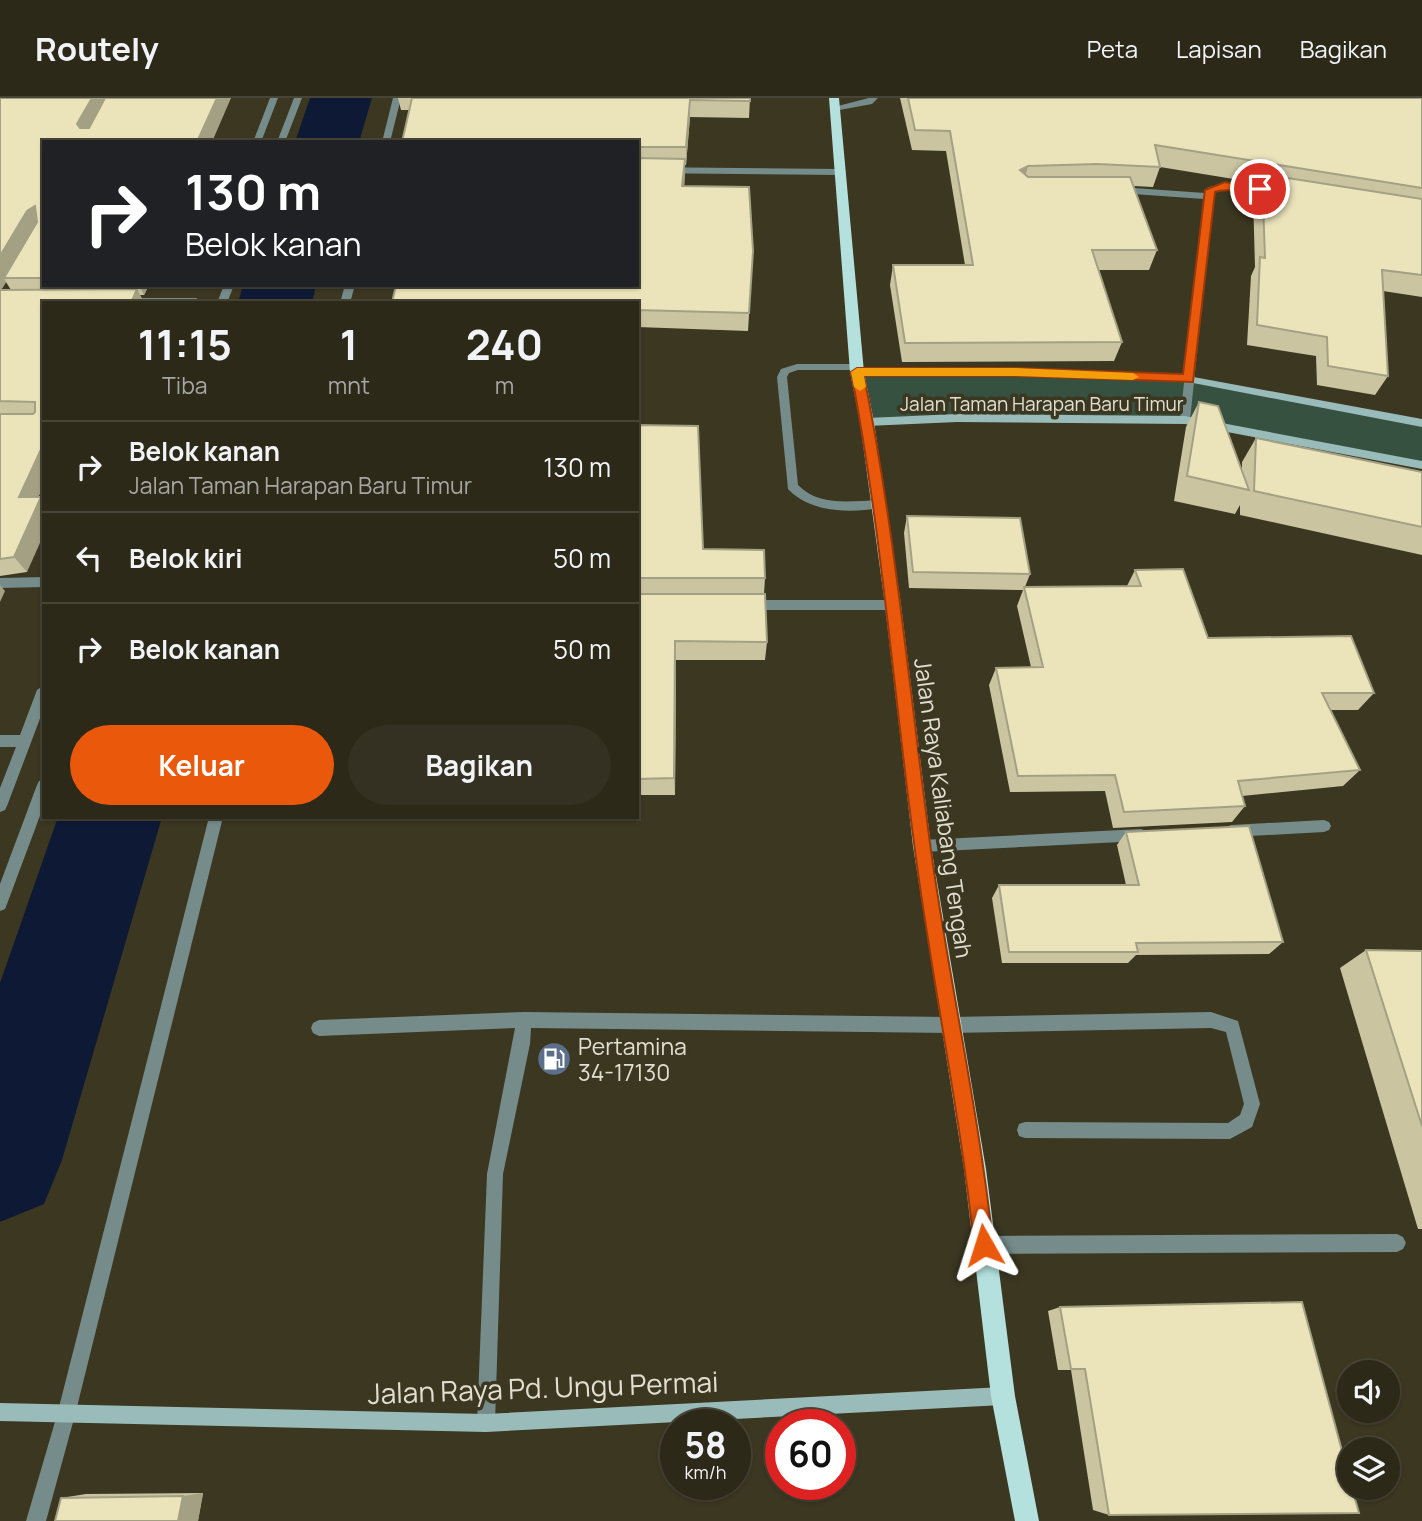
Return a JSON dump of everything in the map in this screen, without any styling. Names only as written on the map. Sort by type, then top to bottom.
[{"type":"main road","name":"Jalan Raya Kaliabang Tengah","points":[[834,103],[857,369],[879,504],[922,846],[975,1169],[1003,1396],[1027,1521]]},
{"type":"street","points":[[258,140],[274,98]]},
{"type":"street","points":[[283,140],[298,98]]},
{"type":"street","points":[[386,140],[397,98]]},
{"type":"street","points":[[834,103],[869,103],[874,98]]},
{"type":"street","points":[[639,170],[841,172]]},
{"type":"street","points":[[1185,420],[1208,196],[1213,187],[1225,185],[1287,193]]},
{"type":"street","points":[[1103,190],[1208,196]]},
{"type":"street","points":[[114,301],[197,299]]},
{"type":"street","points":[[857,369],[797,368],[785,371],[782,377],[792,486],[798,495],[812,503],[879,504]]},
{"type":"street","name":"Jalan Taman Harapan Baru Timur","points":[[857,369],[1188,379],[1422,423]]},
{"type":"street","name":"Jalan Taman Harapan Baru Timur","points":[[867,422],[957,418],[1185,420],[1422,465]]},
{"type":"street","points":[[0,583],[42,582]]},
{"type":"street","points":[[731,605],[892,605]]},
{"type":"street","points":[[0,806],[42,695]]},
{"type":"street","points":[[0,741],[24,741]]},
{"type":"street","points":[[0,904],[42,790]]},
{"type":"street","points":[[36,1521],[66,1415],[215,819]]},
{"type":"street","points":[[1212,832],[1324,826]]},
{"type":"street","points":[[922,846],[1156,834]]},
{"type":"street","points":[[486,1423],[495,1174],[522,1044],[524,1020]]},
{"type":"street","points":[[319,1028],[524,1020],[950,1025],[1211,1020],[1232,1026],[1252,1104],[1246,1121],[1230,1131],[1026,1130]]},
{"type":"street","points":[[984,1245],[1397,1243]]},
{"type":"street","name":"Jalan Raya Pd. Ungu Permai","points":[[9,1412],[486,1423],[1003,1396]]},
{"type":"green space","points":[[857,372],[1188,379],[1422,423],[1422,466],[1185,420],[867,422]]},
{"type":"building","points":[[0,98],[92,98],[77,124],[80,128],[89,128],[105,98],[217,98],[198,140],[42,140],[42,278],[4,278],[37,222],[35,206],[27,211],[0,256]]},
{"type":"building","points":[[412,98],[750,98],[750,101],[690,100],[686,147],[639,147],[639,140],[402,140]]},
{"type":"building","points":[[908,98],[1422,98],[1422,188],[1155,145],[1160,167],[1097,164],[1028,166],[1020,170],[1028,177],[1130,177],[1157,250],[1092,250],[1122,342],[905,343],[893,265],[973,265],[950,131],[915,130]]},
{"type":"building","points":[[639,158],[685,159],[682,186],[749,187],[753,251],[749,313],[639,310],[639,301],[392,301],[396,287],[639,287]]},
{"type":"building","points":[[1262,174],[1422,199],[1422,275],[1382,270],[1388,376],[1328,366],[1327,337],[1257,325],[1260,257],[1265,258]]},
{"type":"building","points":[[137,289],[132,301],[42,301],[42,447],[19,497],[41,497],[14,557],[0,559],[0,414],[33,414],[35,402],[0,401],[0,290]]},
{"type":"building","points":[[1199,402],[1218,406],[1249,490],[1187,476]]},
{"type":"building","points":[[639,425],[698,426],[703,549],[764,550],[765,578],[639,578]]},
{"type":"building","points":[[1256,438],[1422,472],[1422,527],[1254,491]]},
{"type":"building","points":[[907,516],[1020,518],[1030,574],[913,572]]},
{"type":"building","points":[[1183,569],[1208,638],[1351,636],[1374,693],[1322,693],[1360,770],[1238,781],[1245,806],[1124,812],[1115,775],[1018,776],[996,668],[1043,667],[1024,587],[1141,586],[1135,570]]},
{"type":"building","points":[[639,594],[765,594],[767,642],[675,641],[674,778],[639,779]]},
{"type":"building","points":[[1249,826],[1283,942],[1136,943],[1138,952],[1009,952],[999,885],[1139,885],[1126,832]]},
{"type":"building","points":[[1366,950],[1422,951],[1422,1126]]},
{"type":"building","points":[[1302,1302],[1338,1437],[1337,1500],[1355,1500],[1359,1513],[1109,1515],[1085,1369],[1071,1369],[1060,1307]]},
{"type":"building","points":[[183,1496],[178,1521],[55,1521],[61,1498]]},
{"type":"waterway","points":[[328,140],[341,98]]},
{"type":"waterway","points":[[276,301],[279,287]]},
{"type":"waterway","points":[[0,1160],[109,819]]},
{"type":"slow traffic","points":[[860,387],[857,372],[1016,372],[1133,377]]},
{"type":"place","name":"Pertamina 34-17130","points":[[554,1059]]},
{"type":"route","points":[[984,1245],[975,1169],[922,846],[889,580],[867,422],[857,372],[1016,372],[1188,379],[1210,190],[1225,185],[1260,189]]}]
